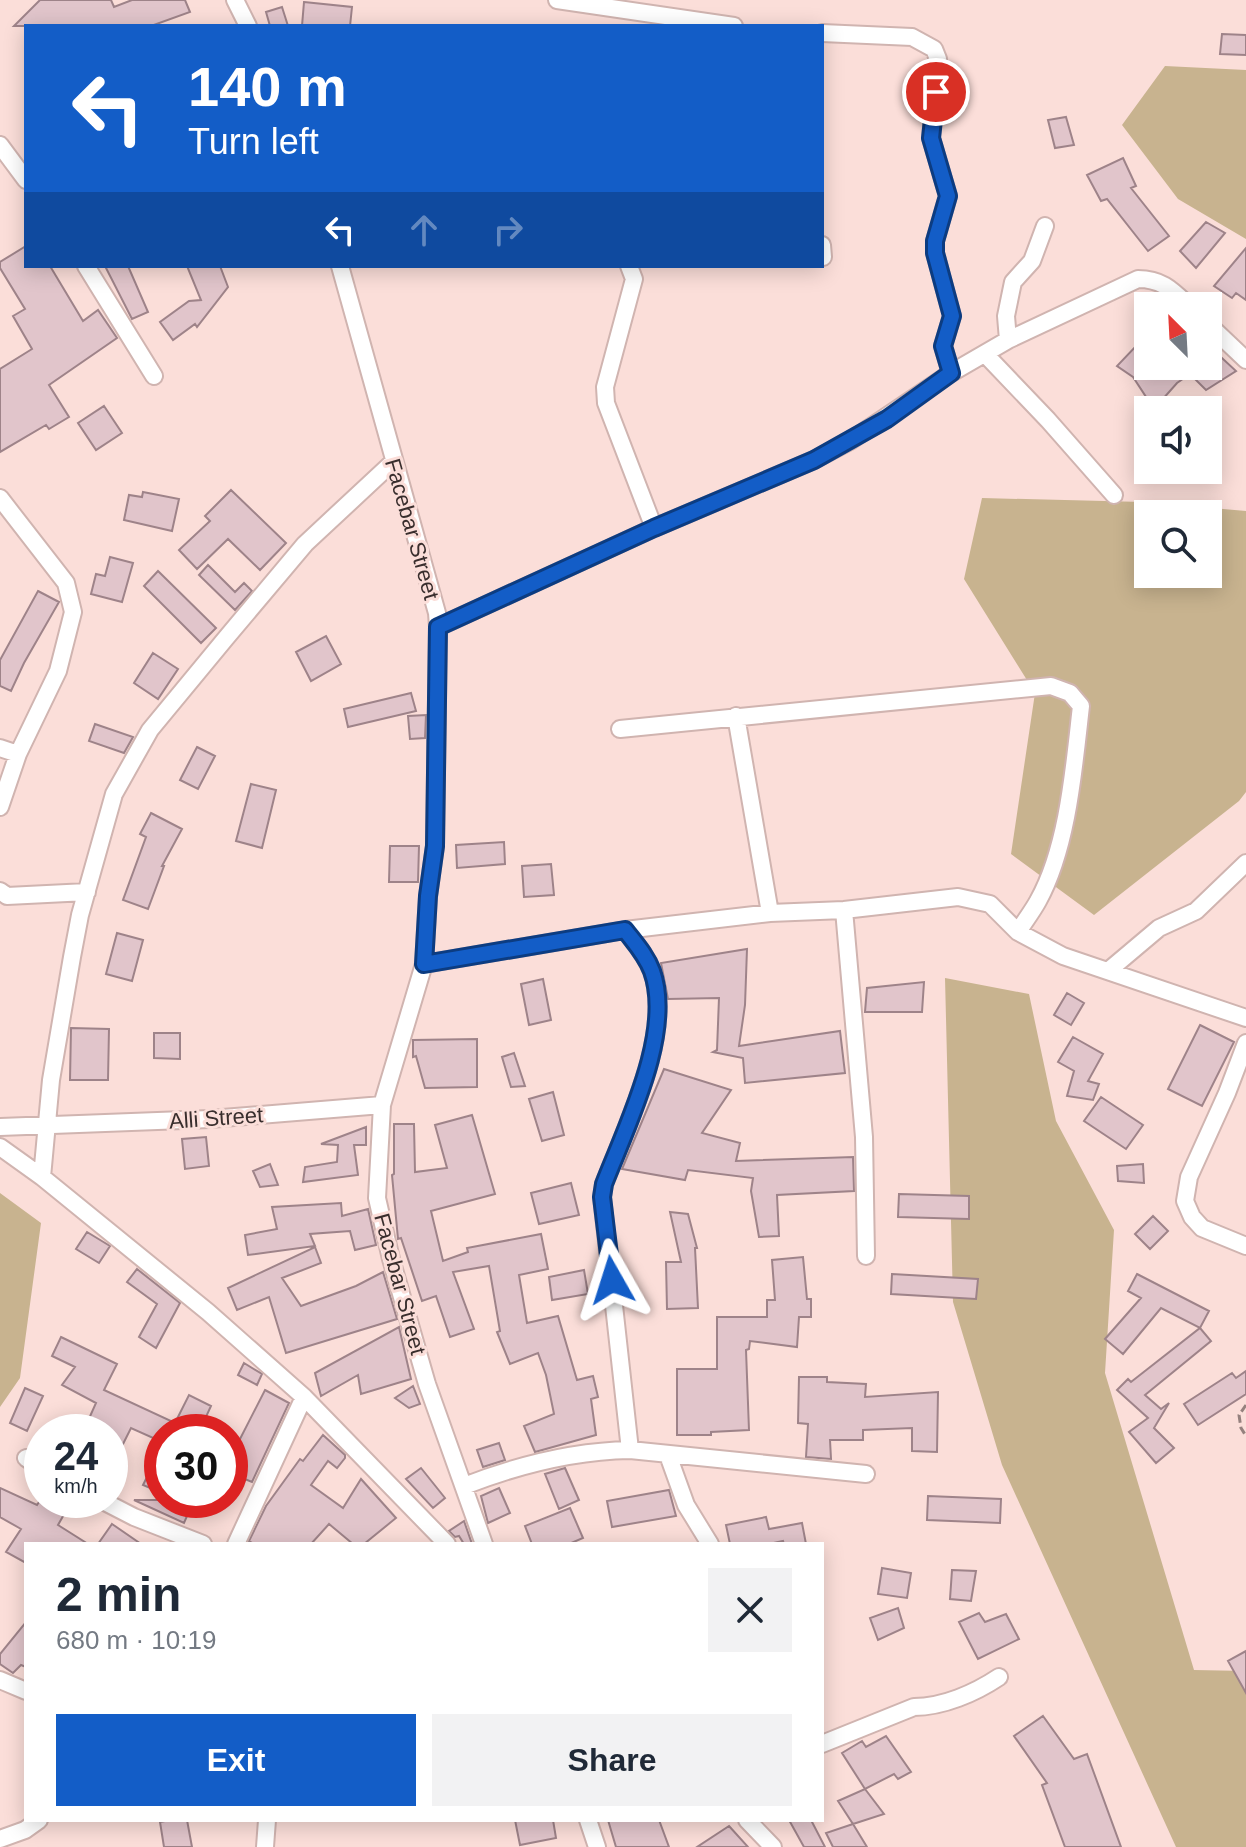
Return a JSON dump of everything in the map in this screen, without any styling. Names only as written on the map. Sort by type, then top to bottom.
[{"type":"street","points":[[235,0],[247,24]]},
{"type":"street","points":[[557,0],[720,24]]},
{"type":"street","points":[[824,33],[912,37],[934,49],[938,59],[931,138],[948,196],[935,241],[935,253],[952,316],[943,346],[951,373]]},
{"type":"street","points":[[0,145],[24,177]]},
{"type":"street","points":[[1008,340],[1006,316],[1013,282],[1032,261],[1045,226]]},
{"type":"street","points":[[87,268],[154,376]]},
{"type":"street","name":"Facebar Street","points":[[341,268],[437,613],[438,627],[435,846],[424,964],[382,1105],[377,1198],[427,1384],[483,1542]]},
{"type":"street","points":[[630,268],[634,279],[605,387],[606,403],[654,528]]},
{"type":"street","points":[[438,627],[654,528],[814,460],[850,441],[951,373],[1008,340],[1138,279],[1155,279],[1174,292]]},
{"type":"street","points":[[1222,337],[1246,360]]},
{"type":"street","points":[[985,354],[1114,495]]},
{"type":"street","points":[[42,1177],[51,1080],[75,943],[114,794],[150,730],[305,544],[393,462]]},
{"type":"street","points":[[0,498],[66,583],[73,612],[58,671],[18,754],[0,807]]},
{"type":"street","points":[[620,729],[1051,686],[1070,693],[1081,706],[1060,836],[1048,880],[1018,932]]},
{"type":"street","points":[[736,716],[770,913]]},
{"type":"street","points":[[0,748],[18,754]]},
{"type":"street","points":[[1108,971],[1159,928],[1196,911],[1246,863]]},
{"type":"street","points":[[0,891],[7,896],[87,892]]},
{"type":"street","points":[[424,964],[625,930],[770,913],[844,910],[958,897],[990,904],[1018,932],[1063,956],[1246,1018]]},
{"type":"street","points":[[844,910],[864,1137],[866,1256]]},
{"type":"street","points":[[625,930],[646,957],[652,972],[656,985],[657,1032],[638,1097],[604,1184],[602,1197],[630,1450]]},
{"type":"street","points":[[1246,1043],[1189,1177],[1185,1201],[1192,1217],[1202,1228],[1246,1246]]},
{"type":"street","name":"Alli Street","points":[[0,1127],[210,1119],[382,1105]]},
{"type":"street","points":[[0,1147],[42,1177],[208,1312],[304,1397],[445,1542]]},
{"type":"street","points":[[237,1542],[304,1397]]},
{"type":"street","points":[[464,1486],[545,1458],[630,1450],[866,1474]]},
{"type":"street","points":[[668,1455],[686,1505],[709,1542]]},
{"type":"street","points":[[128,1514],[198,1542]]},
{"type":"street","points":[[824,1743],[914,1707],[927,1707],[951,1700],[986,1686],[999,1677]]},
{"type":"street","points":[[0,1680],[24,1690]]},
{"type":"street","points":[[0,1839],[25,1830],[36,1822]]},
{"type":"street","points":[[265,1847],[267,1822]]},
{"type":"street","points":[[589,1822],[597,1847]]},
{"type":"street","points":[[749,1822],[773,1847]]},
{"type":"path","points":[[1246,1405],[1239,1415],[1246,1436]]},
{"type":"shaded area","points":[[1165,66],[1246,70],[1246,239],[1178,199],[1122,125]]},
{"type":"shaded area","points":[[982,498],[1134,502],[1134,588],[1222,588],[1222,509],[1246,511],[1246,792],[1239,801],[1094,915],[1011,854],[1035,693],[964,579]]},
{"type":"shaded area","points":[[945,978],[1029,994],[1056,1121],[1114,1230],[1105,1373],[1194,1670],[1246,1671],[1246,1847],[1176,1847],[1002,1465],[953,1302]]},
{"type":"shaded area","points":[[0,1193],[41,1223],[20,1378],[0,1407]]},
{"type":"building","points":[[40,0],[111,0],[114,7],[132,0],[185,0],[190,12],[157,24],[14,26]]},
{"type":"building","points":[[304,2],[352,7],[350,24],[302,24]]},
{"type":"building","points":[[282,7],[287,24],[269,24],[266,12]]},
{"type":"building","points":[[1222,34],[1246,35],[1246,55],[1220,54]]},
{"type":"building","points":[[1066,117],[1074,145],[1055,148],[1048,120]]},
{"type":"building","points":[[1123,158],[1136,186],[1131,188],[1169,236],[1148,251],[1107,199],[1101,201],[1087,175]]},
{"type":"building","points":[[1206,222],[1225,233],[1196,268],[1180,251]]},
{"type":"building","points":[[24,247],[24,268],[51,268],[83,321],[98,310],[117,338],[49,385],[69,417],[49,429],[46,425],[0,452],[0,369],[32,349],[13,316],[25,309],[0,268],[0,262]]},
{"type":"building","points":[[1246,248],[1246,300],[1236,293],[1232,298],[1214,286]]},
{"type":"building","points":[[106,268],[129,268],[148,312],[132,319]]},
{"type":"building","points":[[188,268],[221,268],[228,287],[197,327],[195,324],[173,340],[160,322],[189,301],[201,300]]},
{"type":"building","points":[[1134,348],[1134,379],[1117,366]]},
{"type":"building","points":[[1222,358],[1236,371],[1222,380]]},
{"type":"building","points":[[1135,380],[1181,380],[1166,396],[1145,396]]},
{"type":"building","points":[[1196,380],[1222,380],[1206,390]]},
{"type":"building","points":[[104,406],[122,433],[96,450],[78,423]]},
{"type":"building","points":[[231,490],[286,543],[260,570],[228,539],[197,569],[179,550],[210,521],[205,516]]},
{"type":"building","points":[[143,492],[179,499],[172,531],[124,520],[129,495],[142,497]]},
{"type":"building","points":[[110,557],[133,563],[122,602],[91,594],[96,574],[105,576]]},
{"type":"building","points":[[208,565],[235,592],[244,583],[252,591],[235,610],[199,575]]},
{"type":"building","points":[[158,571],[216,628],[201,643],[144,586]]},
{"type":"building","points":[[38,591],[59,602],[11,691],[0,686],[0,660]]},
{"type":"building","points":[[326,636],[341,664],[311,681],[296,652]]},
{"type":"building","points":[[153,653],[178,669],[158,699],[134,683]]},
{"type":"building","points":[[411,693],[416,711],[348,727],[344,709]]},
{"type":"building","points":[[426,715],[425,738],[410,739],[408,716]]},
{"type":"building","points":[[95,724],[133,737],[124,753],[89,741]]},
{"type":"building","points":[[197,747],[215,756],[198,789],[180,780]]},
{"type":"building","points":[[251,784],[276,790],[262,848],[236,841]]},
{"type":"building","points":[[151,813],[182,829],[162,866],[148,909],[123,900],[146,837],[140,834]]},
{"type":"building","points":[[504,842],[505,864],[457,868],[456,845]]},
{"type":"building","points":[[390,846],[419,846],[418,882],[389,882]]},
{"type":"building","points":[[551,864],[554,895],[524,897],[522,866]]},
{"type":"building","points":[[117,933],[143,940],[132,981],[106,974]]},
{"type":"building","points":[[747,949],[745,1005],[739,1046],[840,1031],[845,1073],[745,1083],[743,1058],[713,1052],[717,1050],[719,998],[668,999],[661,963]]},
{"type":"building","points":[[543,979],[551,1020],[529,1025],[521,984]]},
{"type":"building","points":[[924,982],[922,1012],[865,1012],[867,988]]},
{"type":"building","points":[[1067,993],[1084,1003],[1071,1025],[1054,1015]]},
{"type":"building","points":[[1200,1025],[1234,1042],[1202,1106],[1168,1089]]},
{"type":"building","points":[[71,1028],[109,1029],[108,1080],[70,1080]]},
{"type":"building","points":[[154,1033],[180,1033],[180,1059],[154,1058]]},
{"type":"building","points":[[1073,1037],[1103,1054],[1088,1081],[1099,1084],[1093,1100],[1067,1096],[1074,1071],[1058,1062]]},
{"type":"building","points":[[477,1039],[477,1087],[425,1088],[416,1056],[413,1057],[413,1040]]},
{"type":"building","points":[[514,1053],[525,1086],[511,1087],[502,1057]]},
{"type":"building","points":[[664,1069],[731,1090],[702,1133],[740,1143],[736,1161],[853,1157],[854,1191],[777,1195],[779,1236],[759,1237],[751,1191],[753,1178],[688,1170],[685,1180],[622,1169]]},
{"type":"building","points":[[553,1092],[564,1135],[542,1141],[529,1099]]},
{"type":"building","points":[[1101,1097],[1143,1125],[1126,1149],[1084,1121]]},
{"type":"building","points":[[472,1115],[495,1194],[431,1211],[443,1261],[468,1252],[467,1248],[541,1234],[548,1269],[519,1275],[527,1323],[558,1316],[577,1380],[593,1376],[598,1397],[591,1399],[596,1435],[535,1452],[524,1426],[554,1414],[546,1375],[538,1353],[510,1364],[497,1332],[500,1331],[489,1266],[453,1272],[474,1329],[450,1337],[436,1296],[422,1301],[401,1238],[398,1239],[392,1175],[394,1124],[414,1124],[415,1172],[447,1168],[435,1125]]},
{"type":"building","points":[[366,1127],[366,1145],[354,1145],[358,1175],[303,1182],[305,1167],[337,1162],[338,1145],[321,1144]]},
{"type":"building","points":[[206,1137],[209,1166],[185,1169],[182,1139]]},
{"type":"building","points":[[270,1164],[278,1185],[260,1187],[253,1171]]},
{"type":"building","points":[[1143,1164],[1144,1183],[1118,1181],[1117,1166]]},
{"type":"building","points":[[571,1183],[579,1215],[539,1224],[531,1193]]},
{"type":"building","points":[[899,1194],[969,1196],[969,1219],[898,1217]]},
{"type":"building","points":[[341,1203],[342,1216],[368,1209],[376,1245],[355,1250],[350,1231],[310,1234],[315,1246],[248,1255],[245,1235],[277,1229],[272,1207]]},
{"type":"building","points":[[670,1212],[688,1214],[697,1248],[698,1308],[667,1309],[666,1262],[681,1262]]},
{"type":"building","points":[[1153,1216],[1168,1231],[1150,1249],[1135,1234]]},
{"type":"building","points":[[87,1232],[110,1246],[99,1263],[76,1249]]},
{"type":"building","points":[[315,1247],[321,1263],[282,1278],[301,1306],[356,1286],[383,1272],[397,1319],[286,1353],[269,1297],[237,1310],[228,1288]]},
{"type":"building","points":[[803,1257],[811,1317],[799,1317],[797,1347],[750,1341],[746,1350],[749,1430],[677,1435],[677,1369],[717,1369],[717,1317],[767,1317],[767,1300],[775,1300],[772,1260]]},
{"type":"building","points":[[137,1269],[180,1303],[156,1348],[139,1337],[157,1304],[127,1282]]},
{"type":"building","points":[[584,1270],[588,1294],[552,1300],[549,1277]]},
{"type":"building","points":[[892,1274],[978,1279],[976,1299],[891,1294]]},
{"type":"building","points":[[1137,1274],[1209,1311],[1200,1328],[1161,1308],[1123,1354],[1105,1339],[1141,1298],[1128,1291]]},
{"type":"building","points":[[399,1327],[411,1379],[361,1394],[358,1375],[321,1396],[315,1373]]},
{"type":"building","points":[[1200,1328],[1211,1341],[1145,1395],[1161,1409],[1169,1403],[1154,1428],[1174,1448],[1156,1463],[1129,1432],[1148,1418],[1117,1390]]},
{"type":"building","points":[[61,1337],[117,1364],[104,1390],[156,1414],[144,1414],[144,1434],[131,1428],[128,1434],[128,1414],[91,1414],[96,1403],[62,1385],[75,1367],[52,1356]]},
{"type":"building","points":[[244,1363],[262,1374],[257,1385],[238,1375]]},
{"type":"building","points":[[1246,1371],[1246,1394],[1198,1425],[1184,1404],[1232,1373],[1236,1378]]},
{"type":"building","points":[[799,1377],[827,1377],[827,1382],[866,1384],[865,1397],[938,1392],[937,1452],[912,1451],[912,1428],[863,1430],[863,1440],[830,1440],[831,1459],[806,1457],[808,1424],[798,1423]]},
{"type":"building","points":[[413,1386],[420,1404],[409,1408],[395,1398]]},
{"type":"building","points":[[25,1388],[43,1396],[35,1414],[24,1414],[24,1430],[10,1423]]},
{"type":"building","points":[[265,1390],[289,1403],[252,1482],[248,1480],[248,1423]]},
{"type":"building","points":[[189,1395],[211,1406],[207,1414],[180,1414]]},
{"type":"building","points":[[323,1435],[345,1458],[337,1468],[328,1461],[311,1485],[343,1508],[361,1479],[396,1518],[366,1542],[351,1542],[329,1524],[313,1542],[249,1541],[266,1506],[300,1459],[303,1461]]},
{"type":"building","points":[[499,1443],[505,1460],[483,1467],[477,1450]]},
{"type":"building","points":[[421,1468],[445,1498],[433,1508],[406,1479]]},
{"type":"building","points":[[565,1468],[579,1500],[559,1509],[545,1474]]},
{"type":"building","points":[[0,1488],[24,1499],[24,1518],[62,1518],[58,1525],[85,1542],[24,1542],[24,1562],[6,1552],[21,1529],[0,1517]]},
{"type":"building","points":[[499,1488],[510,1513],[488,1523],[481,1496]]},
{"type":"building","points":[[669,1490],[676,1516],[612,1527],[607,1501]]},
{"type":"building","points":[[928,1496],[1001,1499],[1000,1523],[927,1520]]},
{"type":"building","points":[[570,1508],[583,1538],[574,1542],[531,1542],[525,1526]]},
{"type":"building","points":[[766,1517],[769,1529],[802,1523],[806,1542],[730,1542],[726,1525]]},
{"type":"building","points":[[464,1521],[471,1542],[463,1542],[449,1531]]},
{"type":"building","points":[[112,1524],[138,1542],[99,1542]]},
{"type":"building","points":[[882,1568],[911,1573],[907,1598],[878,1594]]},
{"type":"building","points":[[952,1570],[976,1571],[971,1601],[950,1599]]},
{"type":"building","points":[[898,1608],[904,1628],[878,1640],[870,1618]]},
{"type":"building","points":[[979,1613],[985,1622],[1006,1614],[1019,1639],[978,1659],[959,1622]]},
{"type":"building","points":[[24,1624],[24,1666],[21,1665],[13,1673],[0,1664],[0,1654]]},
{"type":"building","points":[[1246,1651],[1246,1693],[1228,1661]]},
{"type":"building","points":[[1043,1716],[1074,1759],[1087,1754],[1121,1847],[1065,1847],[1042,1785],[1047,1783],[1014,1736]]},
{"type":"building","points":[[886,1736],[911,1772],[898,1779],[894,1774],[865,1789],[842,1753],[862,1741],[866,1747]]},
{"type":"building","points":[[865,1789],[884,1814],[853,1824],[838,1801]]},
{"type":"building","points":[[160,1822],[187,1822],[192,1847],[164,1847]]},
{"type":"building","points":[[515,1822],[553,1822],[556,1838],[520,1845]]},
{"type":"building","points":[[609,1822],[660,1822],[669,1847],[616,1847]]},
{"type":"building","points":[[790,1822],[812,1822],[825,1847],[804,1847]]},
{"type":"building","points":[[853,1824],[867,1847],[833,1847],[826,1833]]},
{"type":"building","points":[[729,1826],[748,1847],[697,1847]]},
{"type":"route","points":[[612,1280],[602,1197],[604,1184],[638,1097],[657,1032],[656,985],[646,957],[625,930],[424,964],[435,846],[438,627],[654,528],[814,460],[887,419],[951,373],[943,346],[953,320],[935,253],[935,241],[948,196],[931,138],[936,92]]}]
